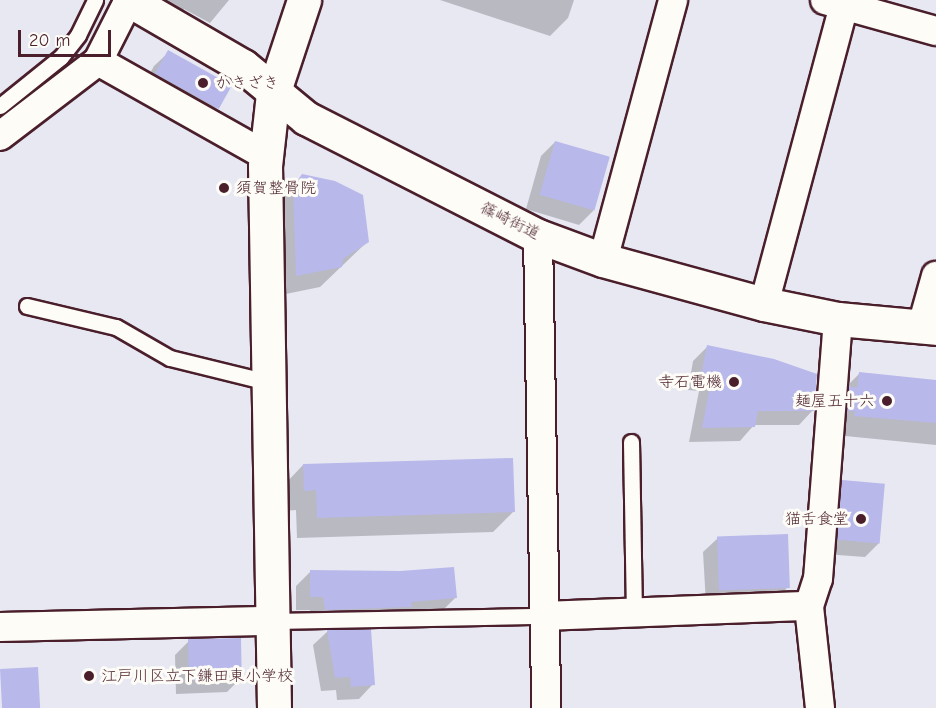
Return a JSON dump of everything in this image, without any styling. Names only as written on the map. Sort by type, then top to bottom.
[{"type":"street","points":[[0,136],[98,61],[129,0]]},
{"type":"street","name":"篠崎街道","points":[[129,0],[243,66],[273,94],[306,118],[538,236],[603,260],[764,304],[838,319],[929,327]]},
{"type":"street","points":[[274,708],[266,155],[273,94],[304,0]]},
{"type":"street","points":[[603,260],[673,0]]},
{"type":"street","points":[[764,304],[835,3],[873,7],[936,31]]},
{"type":"street","points":[[98,61],[266,155]]},
{"type":"street","points":[[538,236],[546,708]]},
{"type":"street","points":[[929,327],[936,276]]},
{"type":"street","points":[[820,708],[809,606],[818,579],[838,319]]},
{"type":"street","points":[[544,616],[809,606]]},
{"type":"street","points":[[0,627],[273,621]]},
{"type":"lane","points":[[0,106],[61,57],[78,35],[95,0]]},
{"type":"lane","points":[[27,306],[116,327],[170,358],[268,382]]},
{"type":"lane","points":[[631,442],[634,612]]},
{"type":"lane","points":[[273,621],[544,616]]},
{"type":"building","points":[[168,50],[232,85],[219,109],[155,74]]},
{"type":"building","points":[[555,141],[610,157],[594,211],[540,195]]},
{"type":"building","points":[[302,174],[335,181],[363,195],[369,242],[343,259],[342,267],[296,276],[293,187]]},
{"type":"building","points":[[707,345],[774,359],[817,374],[814,411],[758,411],[755,427],[702,428],[712,377],[701,376]]},
{"type":"building","points":[[859,372],[936,380],[936,423],[854,416],[855,411],[847,411],[849,386],[857,388]]},
{"type":"building","points":[[513,458],[515,512],[317,518],[316,490],[304,491],[303,464]]},
{"type":"building","points":[[842,480],[885,484],[880,544],[837,540]]},
{"type":"building","points":[[788,534],[790,588],[719,590],[717,536]]},
{"type":"building","points":[[454,567],[457,598],[411,602],[412,607],[325,610],[323,597],[310,597],[310,570],[400,571]]},
{"type":"building","points":[[371,629],[375,685],[351,687],[350,677],[335,678],[327,630]]},
{"type":"building","points":[[241,638],[242,679],[189,680],[188,639]]},
{"type":"building","points":[[38,667],[40,708],[2,708],[0,669]]},
{"type":"place","name":"かきざき","points":[[203,83]]},
{"type":"place","name":"須賀整骨院","points":[[224,188]]},
{"type":"place","name":"寺石電機","points":[[734,382]]},
{"type":"place","name":"麺屋五十六","points":[[887,401]]},
{"type":"place","name":"猫舌食堂","points":[[861,519]]},
{"type":"place","name":"江戸川区立下鎌田東小学校","points":[[89,676]]}]
